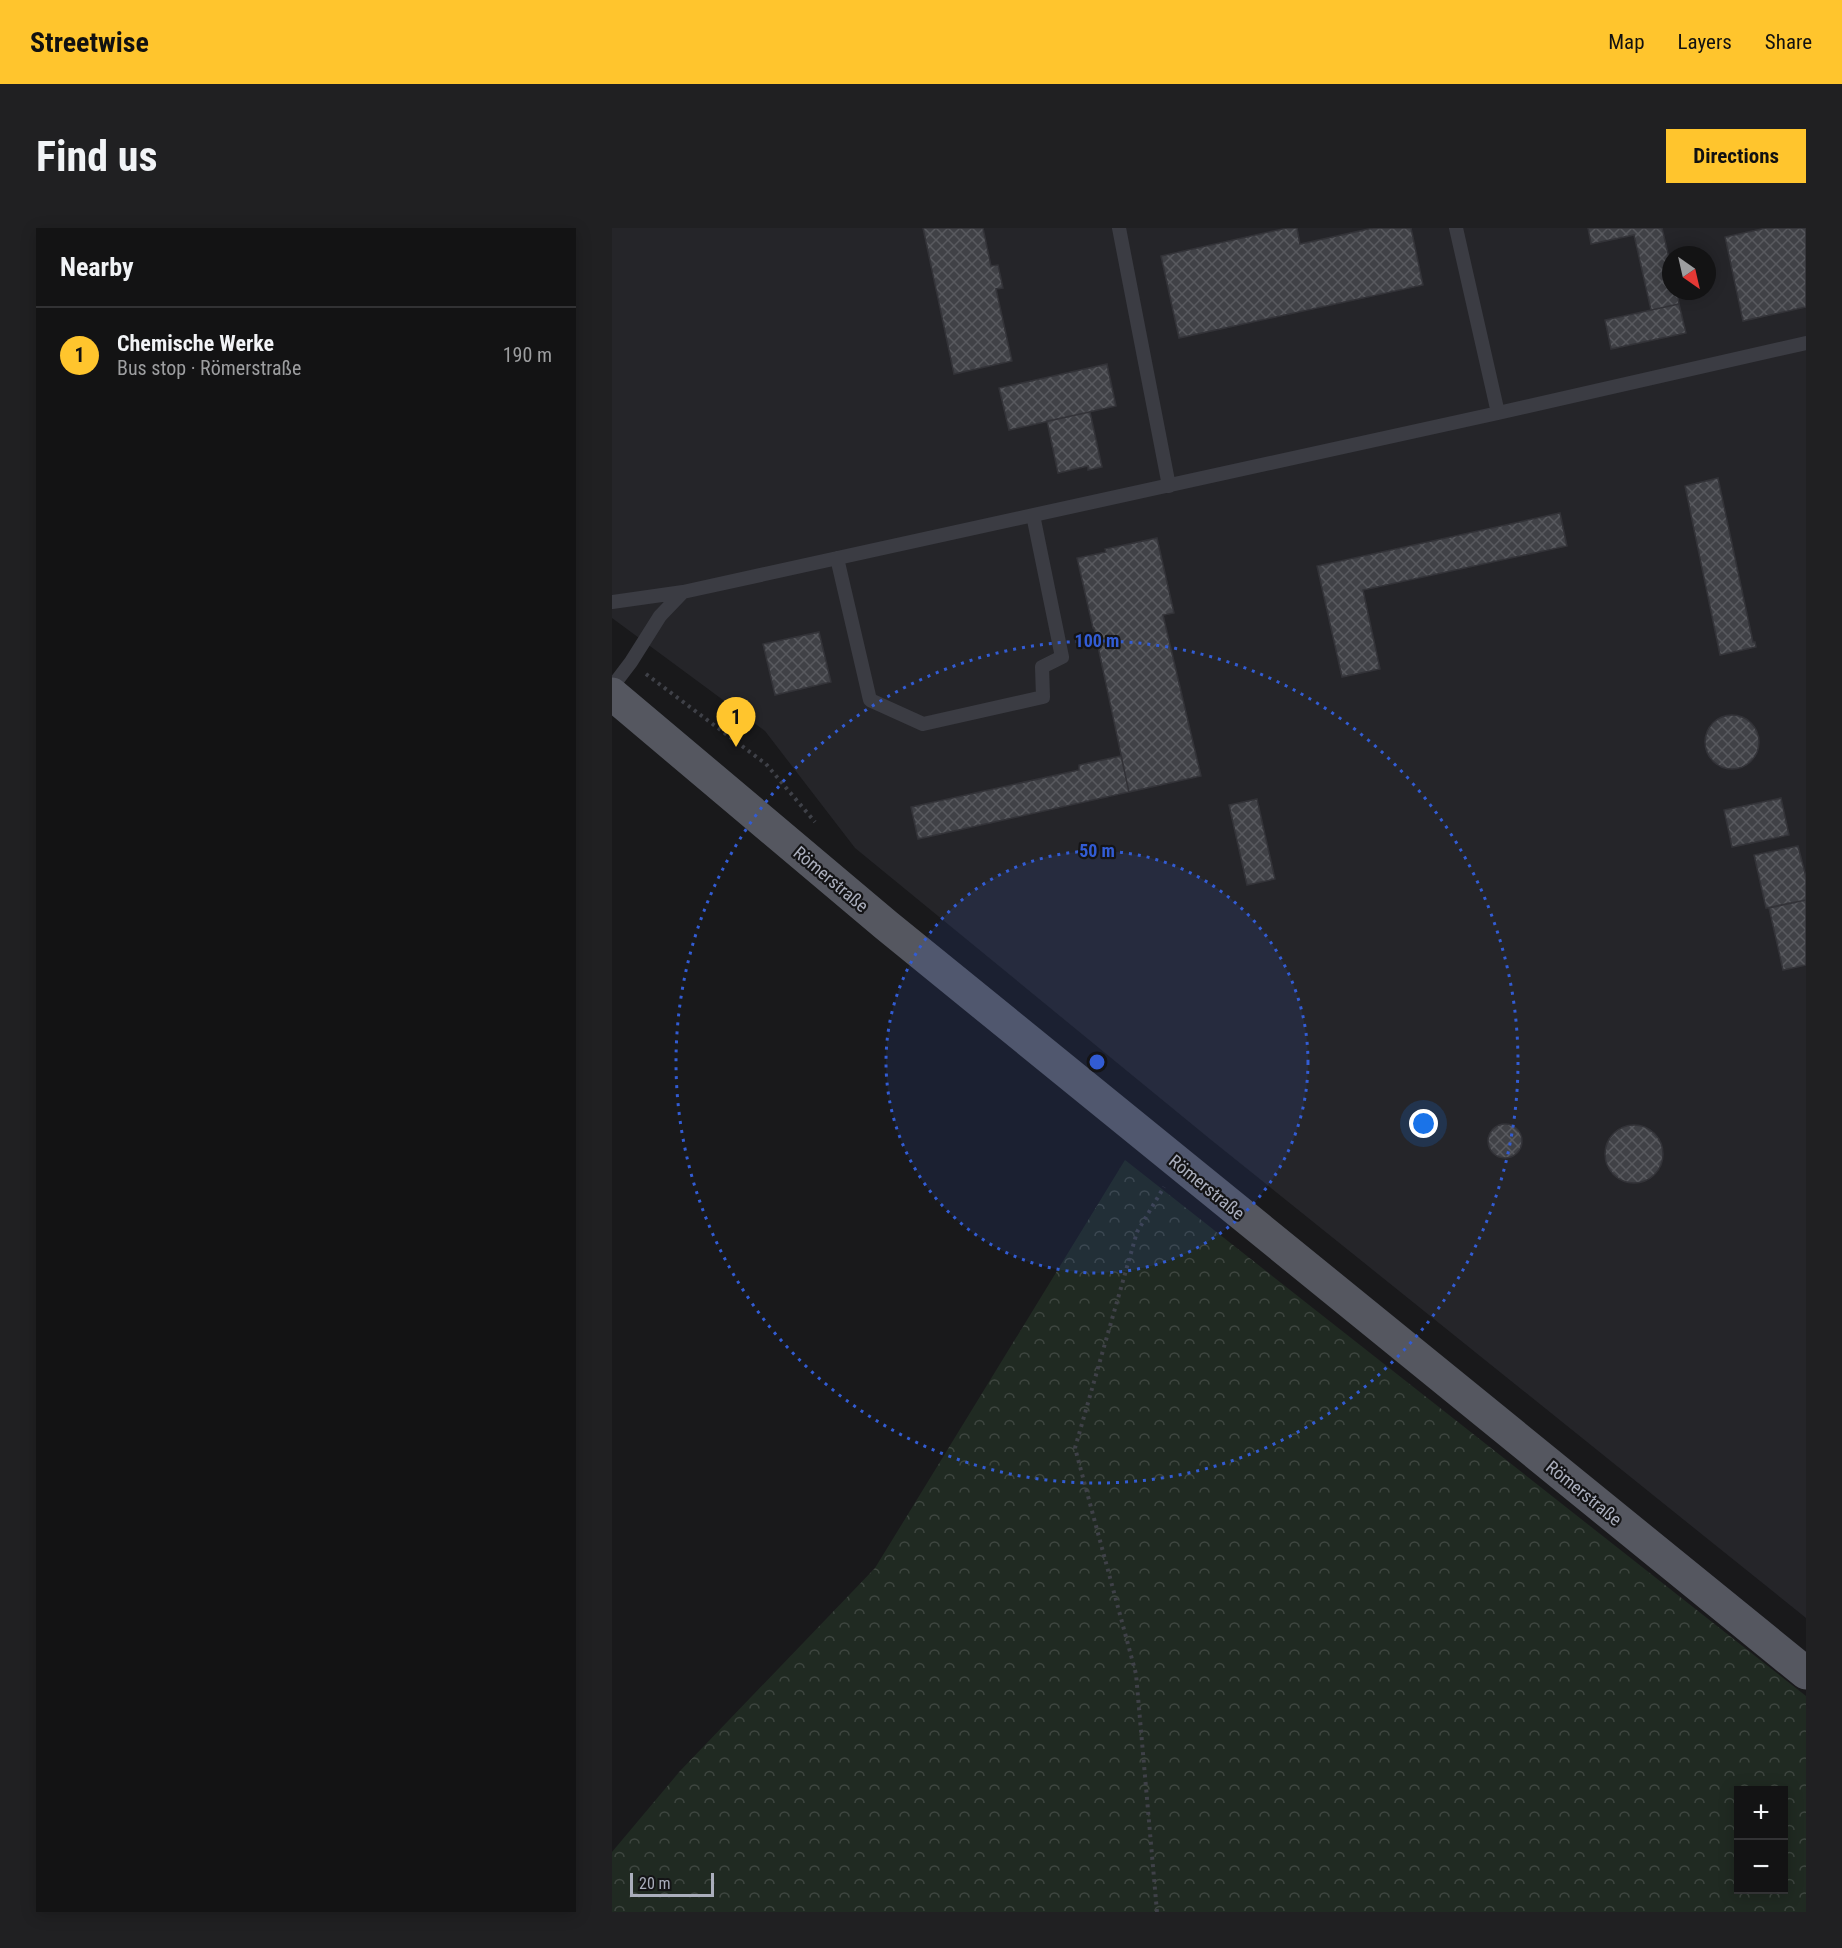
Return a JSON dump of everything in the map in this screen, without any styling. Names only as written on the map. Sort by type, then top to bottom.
[{"type":"main road","name":"Römerstraße","points":[[612,694],[895,933],[1806,1673]]},
{"type":"lane","points":[[1119,228],[1168,486]]},
{"type":"lane","points":[[1456,228],[1498,413]]},
{"type":"lane","points":[[612,602],[683,592],[1806,343]]},
{"type":"lane","points":[[837,558],[870,700],[923,724],[1043,697],[1042,667],[1062,657],[1034,515]]},
{"type":"lane","points":[[612,687],[660,616],[683,592]]},
{"type":"path","points":[[1157,1912],[1136,1674],[1075,1448],[1137,1232],[1179,1164]]},
{"type":"shaded area","points":[[612,228],[1806,228],[1806,1618],[1210,1139],[855,848],[765,731],[612,618]]},
{"type":"green space","points":[[1125,1160],[1806,1696],[1806,1912],[612,1912],[612,1852],[680,1771],[875,1568]]},
{"type":"building","points":[[923,228],[983,228],[991,266],[998,265],[1003,288],[996,289],[1012,361],[954,374]]},
{"type":"building","points":[[1287,228],[1297,228],[1300,244],[1373,228],[1411,228],[1423,285],[1179,338],[1161,256]]},
{"type":"building","points":[[1588,228],[1662,228],[1666,246],[1662,246],[1662,300],[1678,300],[1679,304],[1651,310],[1634,235],[1591,244]]},
{"type":"building","points":[[1766,228],[1806,228],[1806,307],[1743,321],[1725,237]]},
{"type":"building","points":[[1679,304],[1686,333],[1611,349],[1605,320]]},
{"type":"building","points":[[1107,364],[1116,406],[1009,430],[999,388]]},
{"type":"building","points":[[1090,412],[1102,467],[1088,470],[1088,466],[1058,473],[1047,421]]},
{"type":"building","points":[[1718,478],[1753,642],[1756,647],[1720,655],[1685,486]]},
{"type":"building","points":[[1560,513],[1567,546],[1363,590],[1380,669],[1342,677],[1317,566]]},
{"type":"building","points":[[1157,538],[1174,613],[1163,615],[1201,776],[1129,792],[1077,558],[1106,552],[1105,549]]},
{"type":"building","points":[[819,632],[831,682],[775,695],[763,644]]},
{"type":"building","points":[[1727,715],[1737,715],[1747,719],[1755,727],[1759,742],[1755,757],[1747,765],[1737,769],[1727,769],[1717,765],[1709,757],[1705,747],[1705,737],[1709,727],[1717,719]]},
{"type":"building","points":[[1121,756],[1129,792],[918,839],[911,807],[1079,770],[1079,765]]},
{"type":"building","points":[[1781,798],[1789,835],[1732,847],[1724,810]]},
{"type":"building","points":[[1257,799],[1275,879],[1247,885],[1229,805]]},
{"type":"building","points":[[1798,846],[1806,877],[1806,900],[1766,908],[1754,855]]},
{"type":"building","points":[[1806,900],[1806,965],[1783,970],[1769,908]]},
{"type":"building","points":[[1505,1124],[1517,1129],[1522,1141],[1517,1153],[1505,1158],[1493,1153],[1488,1141],[1493,1129]]},
{"type":"building","points":[[1628,1125],[1640,1125],[1655,1133],[1663,1148],[1663,1160],[1655,1175],[1640,1183],[1628,1183],[1613,1175],[1605,1160],[1605,1148],[1613,1133]]},
{"type":"place","name":"Chemische Werke","points":[[736,747]]}]
